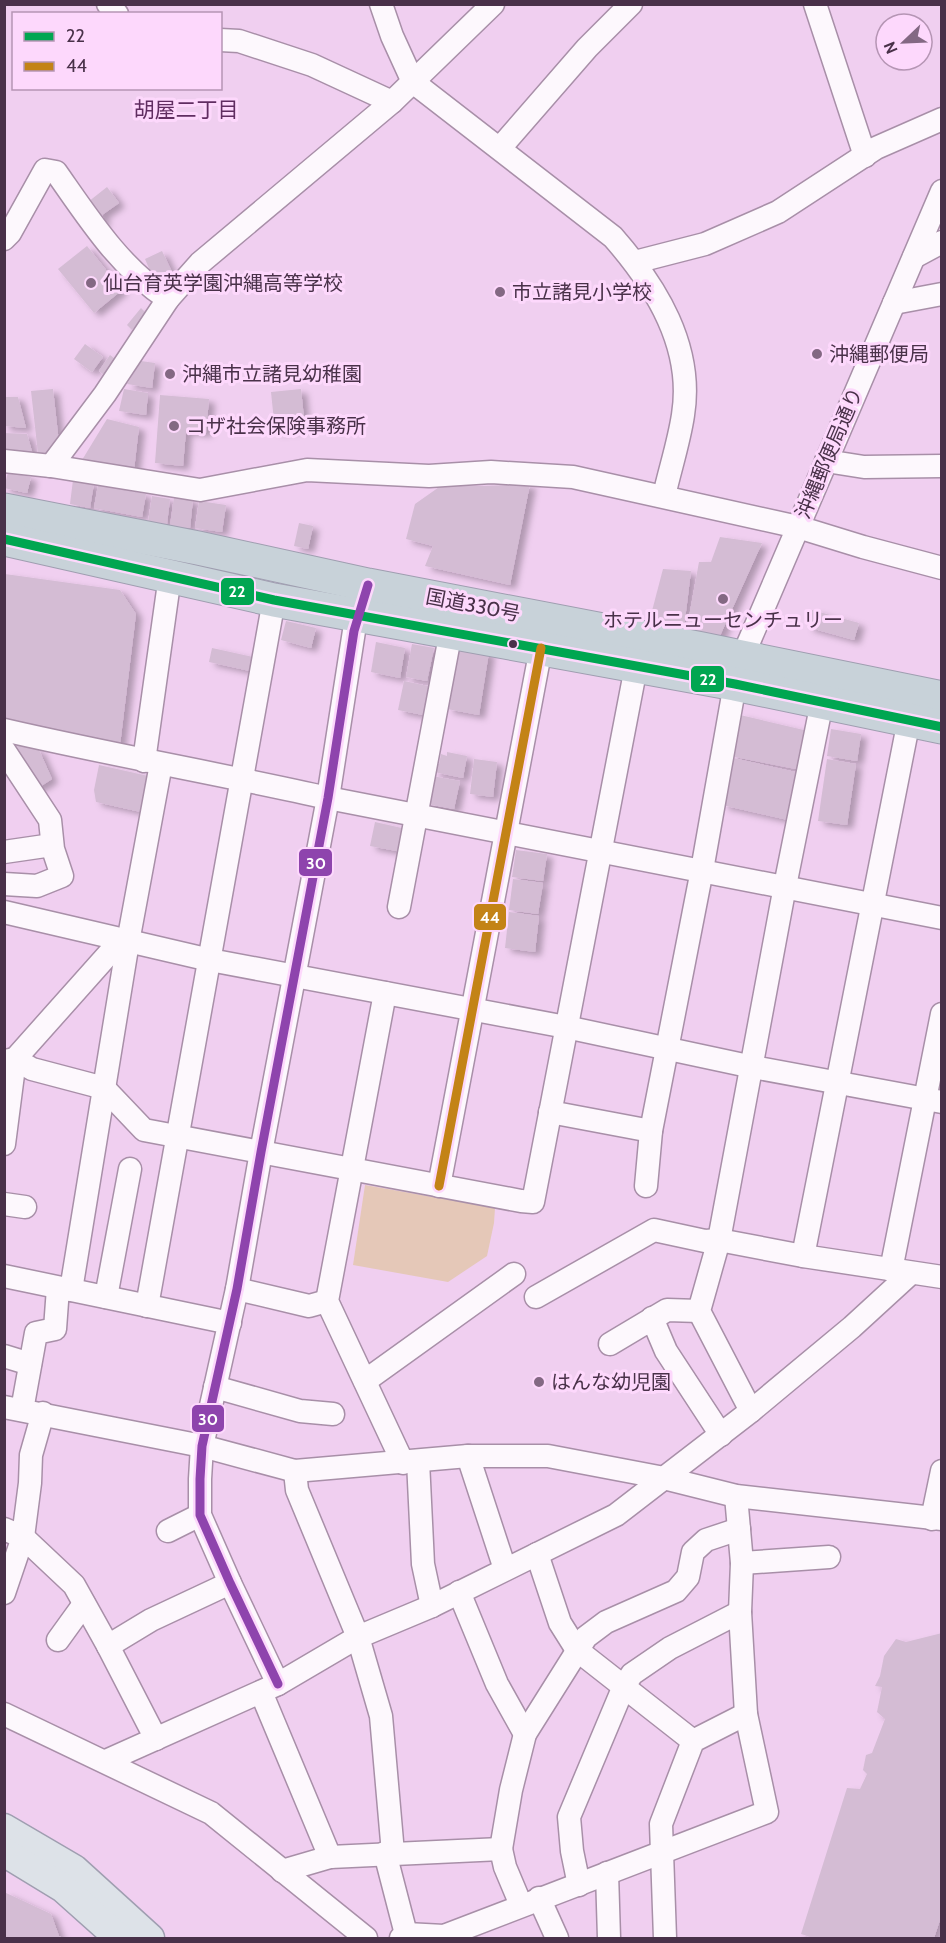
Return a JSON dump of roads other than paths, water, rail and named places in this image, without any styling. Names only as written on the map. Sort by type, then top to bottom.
[{"type":"highway","name":"国道330号","points":[[4,510],[198,548],[363,600],[450,631],[636,667],[739,671],[822,702],[942,727]]},
{"type":"highway","name":"国道330号","points":[[4,539],[274,600],[363,600],[739,671],[942,698]]},
{"type":"main road","points":[[4,1828],[74,1869],[150,1938]]},
{"type":"main road","points":[[4,1852],[63,1888],[118,1938]]},
{"type":"main road","points":[[4,1872],[37,1887],[111,1938]]},
{"type":"street","points":[[381,4],[392,36],[413,82],[613,237],[635,262],[654,290],[677,336],[685,367],[683,414],[664,496]]},
{"type":"street","points":[[500,148],[587,48],[631,4]]},
{"type":"street","points":[[815,4],[865,156]]},
{"type":"street","points":[[51,466],[105,394],[168,299],[200,263],[392,102],[480,9]]},
{"type":"street","points":[[222,39],[239,40],[312,65],[392,102]]},
{"type":"street","points":[[635,262],[705,244],[778,212],[876,148],[942,119]]},
{"type":"street","points":[[4,239],[10,233],[45,170],[57,172],[94,226],[133,272],[168,299]]},
{"type":"street","name":"沖縄郵便局通り","points":[[646,1186],[651,1131],[739,671],[942,191]]},
{"type":"street","points":[[914,257],[942,242]]},
{"type":"street","points":[[894,303],[942,294]]},
{"type":"street","points":[[4,461],[51,466],[200,490],[307,470],[429,476],[491,472],[573,477],[798,527],[863,548],[942,568]]},
{"type":"street","points":[[826,461],[864,467],[942,466]]},
{"type":"street","points":[[4,1593],[14,1533],[30,1483],[31,1455],[23,1410],[22,1352],[36,1333],[55,1329],[65,1289],[104,1088],[128,942],[152,762],[170,576]]},
{"type":"street","points":[[147,1306],[274,600]]},
{"type":"street","points":[[330,1857],[270,1688],[230,1583],[200,1515],[200,1479],[202,1446],[237,1289],[328,798],[354,631],[363,600]]},
{"type":"street","points":[[399,907],[450,631]]},
{"type":"street","points":[[439,1186],[541,648]]},
{"type":"street","points":[[10,1060],[32,1069],[104,1088],[144,1130],[350,1170],[533,1202],[636,667]]},
{"type":"street","points":[[751,1411],[699,1311],[719,1240],[822,702]]},
{"type":"street","points":[[803,1256],[909,720]]},
{"type":"street","points":[[4,730],[152,762],[242,778],[328,798],[942,918]]},
{"type":"street","points":[[4,750],[14,782],[50,820],[52,845],[62,876],[37,886],[4,884]]},
{"type":"street","points":[[4,852],[52,845]]},
{"type":"street","points":[[4,912],[210,960],[566,1027],[753,1067],[933,1101]]},
{"type":"street","points":[[4,1144],[10,1060],[113,949],[128,942]]},
{"type":"street","points":[[385,993],[327,1301],[365,1381],[410,1462],[423,1564],[432,1606]]},
{"type":"street","points":[[106,1761],[270,1688],[358,1636],[432,1606],[616,1515],[721,1435],[852,1327],[901,1271],[933,1101],[942,1014]]},
{"type":"street","points":[[550,1112],[651,1131]]},
{"type":"street","points":[[106,1297],[130,1169]]},
{"type":"street","points":[[536,1297],[654,1230],[705,1241],[719,1240],[803,1256],[942,1277]]},
{"type":"street","points":[[365,1381],[514,1274]]},
{"type":"street","points":[[4,1276],[230,1323]]},
{"type":"street","points":[[237,1289],[309,1306],[327,1301]]},
{"type":"street","points":[[610,1344],[667,1310],[699,1311]]},
{"type":"street","points":[[652,1318],[666,1351],[721,1435]]},
{"type":"street","points":[[215,1387],[300,1411],[333,1414]]},
{"type":"street","points":[[23,1410],[202,1446],[295,1471],[468,1456],[548,1456],[664,1478],[736,1496],[937,1519],[942,1471]]},
{"type":"street","points":[[468,1456],[505,1569]]},
{"type":"street","points":[[295,1471],[297,1490],[358,1636],[381,1716],[389,1853],[403,1936],[444,1936],[767,1812],[746,1714],[740,1612],[742,1563],[736,1496]]},
{"type":"street","points":[[168,1531],[200,1515]]},
{"type":"street","points":[[557,1938],[505,1867],[501,1849],[511,1790],[525,1734],[586,1637],[606,1622],[676,1591],[688,1577],[693,1552],[706,1540],[739,1529]]},
{"type":"street","points":[[14,1533],[74,1585],[156,1739]]},
{"type":"street","points":[[537,1554],[560,1623],[577,1650],[693,1741]]},
{"type":"street","points":[[742,1563],[829,1557]]},
{"type":"street","points":[[108,1646],[151,1620],[230,1583]]},
{"type":"street","points":[[459,1592],[496,1684],[525,1734]]},
{"type":"street","points":[[58,1640],[84,1604]]},
{"type":"street","points":[[579,1885],[572,1851],[569,1817],[624,1686],[632,1674],[670,1648],[740,1612]]},
{"type":"street","points":[[4,1714],[211,1813],[366,1938]]},
{"type":"street","points":[[665,1938],[661,1824],[693,1741],[746,1714]]},
{"type":"street","points":[[282,1871],[330,1857],[501,1849]]},
{"type":"street","points":[[607,1873],[609,1938]]},
{"type":"place","name":"仙台育英学園沖縄高等学校","points":[[91,283]]},
{"type":"place","name":"市立諸見小学校","points":[[500,292]]},
{"type":"place","name":"沖縄郵便局","points":[[817,354]]},
{"type":"place","name":"沖縄市立諸見幼稚園","points":[[170,374]]},
{"type":"place","name":"コザ社会保険事務所","points":[[174,426]]},
{"type":"place","name":"ホテルニューセンチュリー","points":[[723,599]]},
{"type":"place","name":"はんな幼児園","points":[[539,1382]]},
{"type":"district","name":"胡屋二丁目","points":[[186,110]]}]
